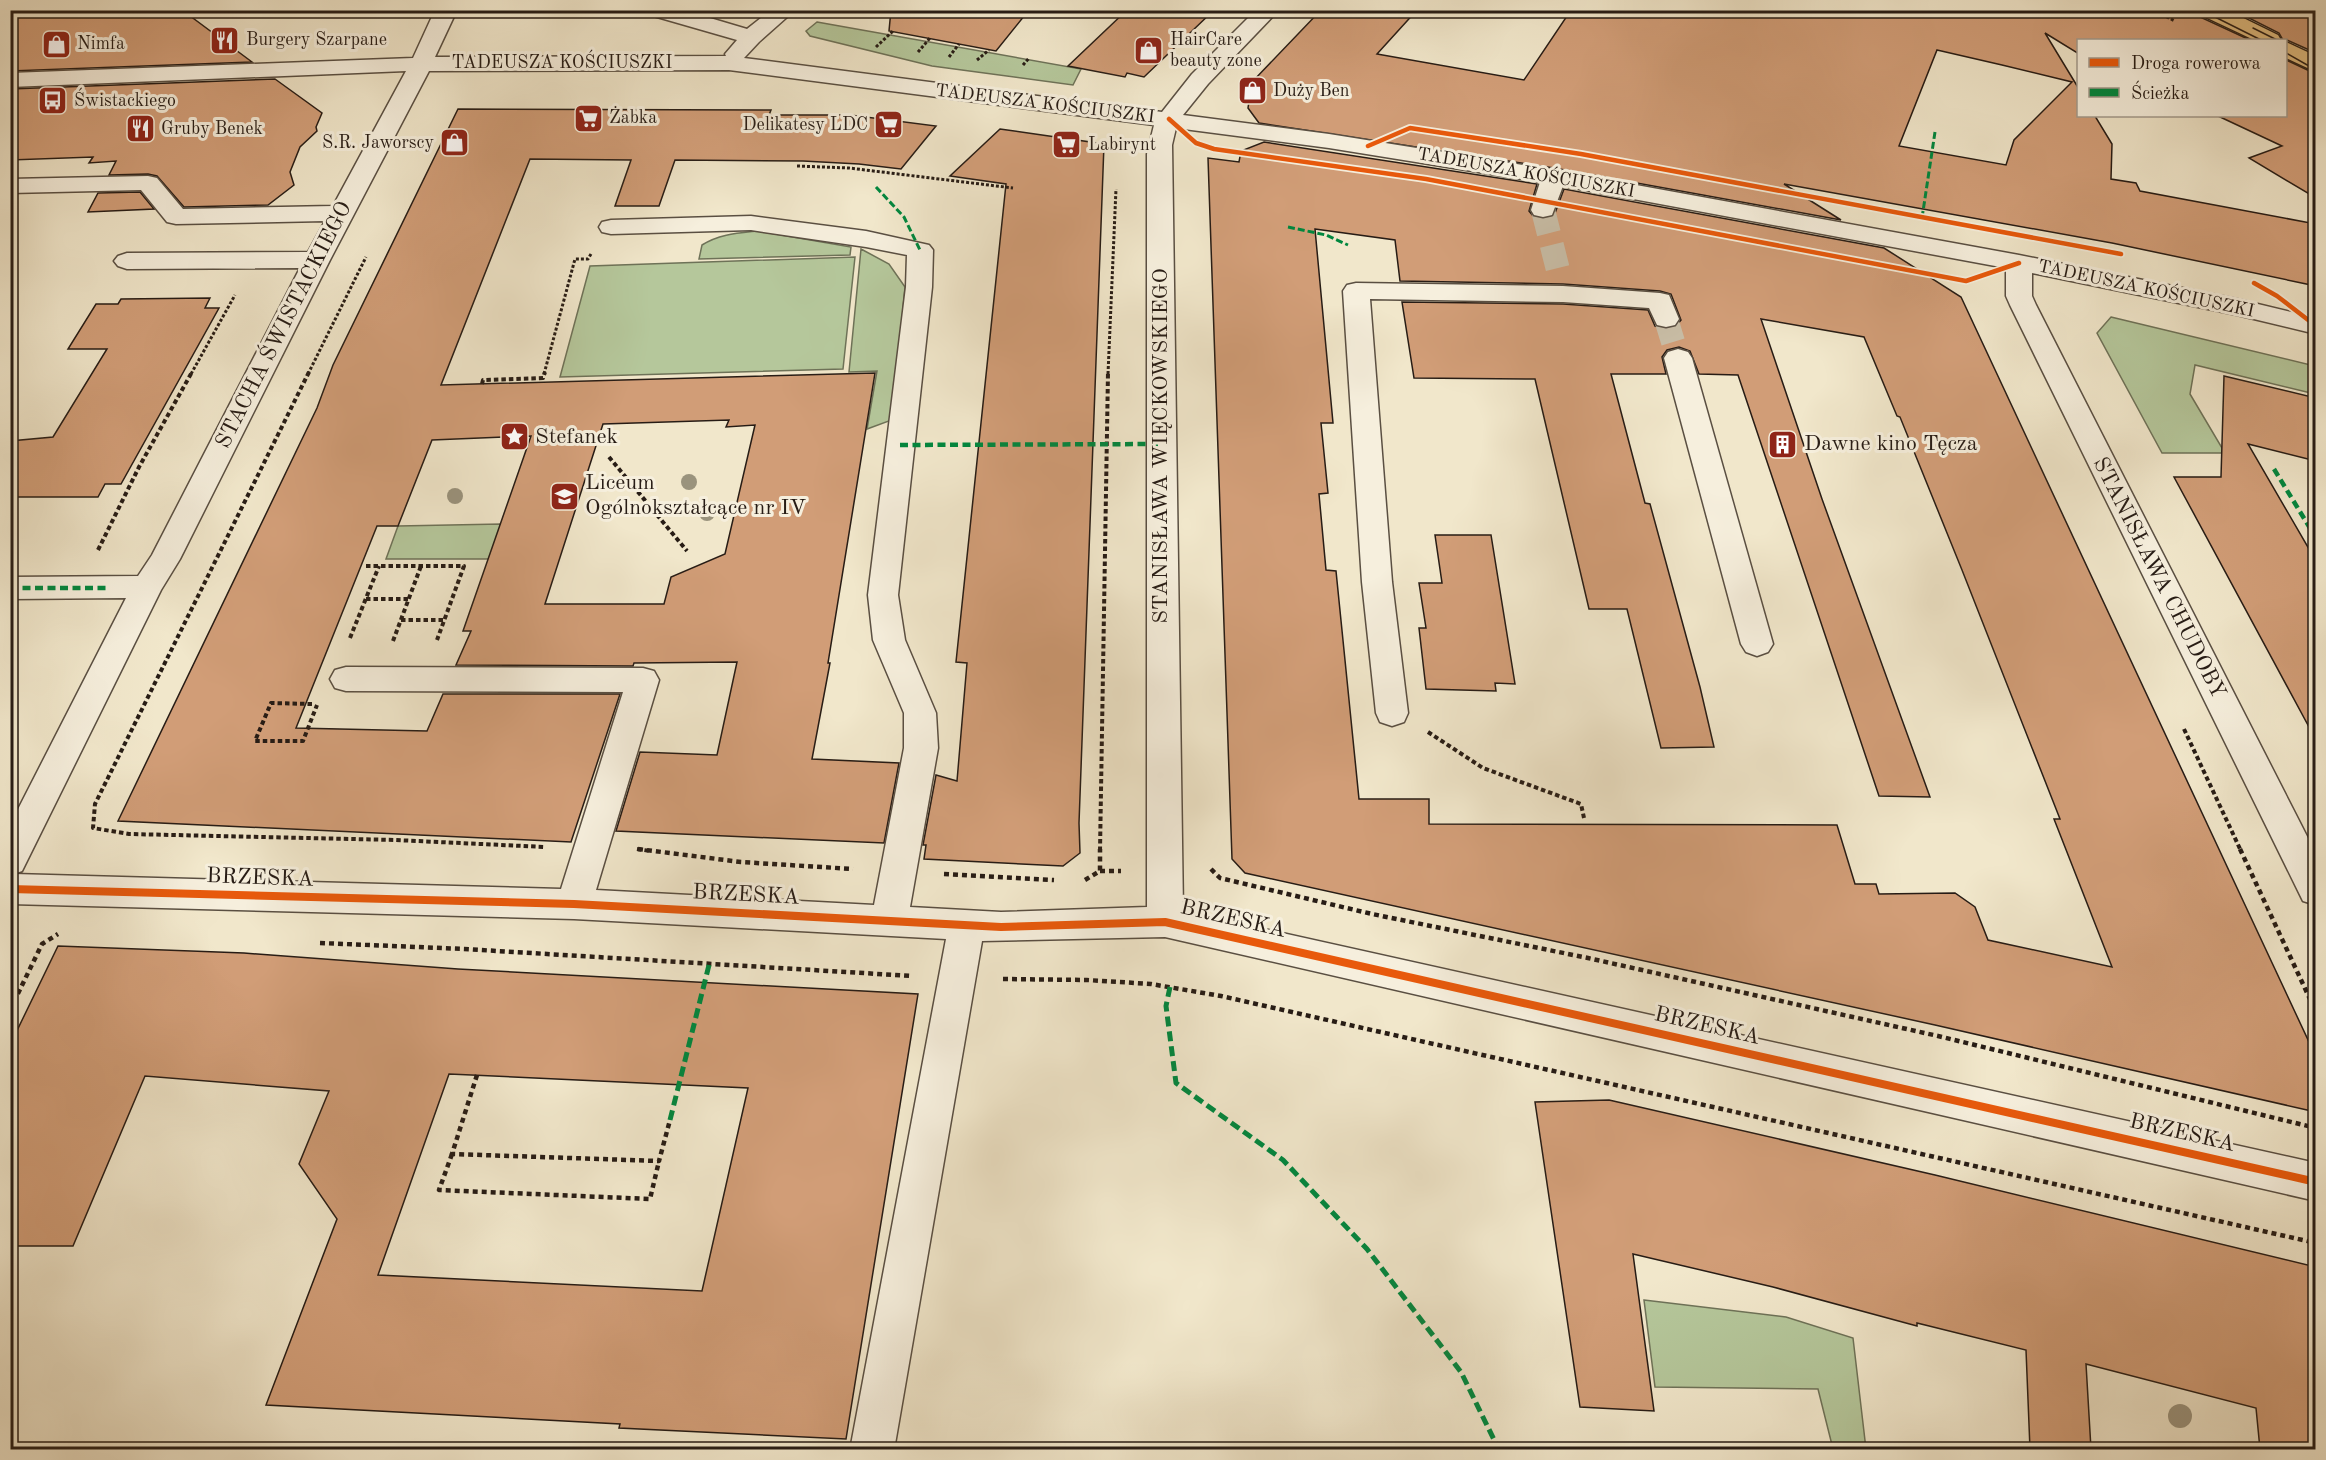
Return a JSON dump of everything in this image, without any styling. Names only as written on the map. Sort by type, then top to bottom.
[{"type":"main road","points":[[2208,10],[2268,39]]},
{"type":"main road","points":[[2287,50],[2316,65]]},
{"type":"street","name":"STACHA ŚWISTACKIEGO","points":[[10,861],[147,587],[165,559],[341,213],[421,64],[446,10]]},
{"type":"street","points":[[658,10],[751,37]]},
{"type":"street","points":[[729,63],[751,37],[785,10]]},
{"type":"street","name":"STANISŁAWA WIĘCKOWSKIEGO","points":[[1165,922],[1159,154],[1162,133],[1169,119],[1191,90],[1269,10]]},
{"type":"street","name":"TADEUSZA KOŚCIUSZKI","points":[[10,80],[421,64],[729,63],[1358,145],[1554,177],[2019,263],[2237,307],[2316,326]]},
{"type":"street","points":[[1543,210],[1554,177]]},
{"type":"street","points":[[10,186],[148,183],[176,217],[341,213]]},
{"type":"street","points":[[611,227],[751,223],[920,249],[919,287],[883,595],[889,640],[920,713],[921,748],[889,921]]},
{"type":"street","points":[[127,261],[317,260]]},
{"type":"street","name":"STANISŁAWA CHUDOBY","points":[[2019,263],[2019,296],[2023,305],[2316,890]]},
{"type":"street","points":[[1392,713],[1377,582],[1356,291],[1561,282],[1660,301],[1666,319]]},
{"type":"street","points":[[1677,358],[1757,644]]},
{"type":"street","points":[[10,588],[147,587]]},
{"type":"street","points":[[346,679],[643,680],[574,904]]},
{"type":"street","name":"BRZESKA","points":[[10,889],[574,904],[1001,927],[1165,922],[2316,1182]]},
{"type":"street","points":[[872,1449],[967,924]]},
{"type":"path","points":[[873,49],[893,31]]},
{"type":"path","points":[[797,166],[849,168],[1013,188]]},
{"type":"path","points":[[1081,881],[1100,872],[1108,360],[1117,184]]},
{"type":"path","points":[[482,384],[483,380],[543,378],[575,259],[588,259],[611,227]]},
{"type":"path","points":[[371,248],[95,804],[93,828],[129,834],[621,848],[741,862],[1060,880]]},
{"type":"path","points":[[78,588],[214,329],[250,270],[261,262]]},
{"type":"path","points":[[609,457],[687,551]]},
{"type":"path","points":[[366,566],[464,566],[424,679]]},
{"type":"path","points":[[379,679],[421,566]]},
{"type":"path","points":[[366,599],[409,599]]},
{"type":"path","points":[[400,620],[444,620]]},
{"type":"path","points":[[271,703],[318,704],[303,741],[255,741],[271,703]]},
{"type":"path","points":[[1392,713],[1421,728],[1459,755],[1492,772],[1557,792],[1581,804],[1584,818]]},
{"type":"path","points":[[1211,859],[1212,870],[1220,878],[1372,914],[1588,958],[1926,1034],[2316,1128]]},
{"type":"path","points":[[10,1010],[42,944],[60,933],[69,933]]},
{"type":"path","points":[[312,943],[464,949],[958,979],[1098,980],[1151,984],[1221,996],[2316,1243]]},
{"type":"path","points":[[477,1075],[439,1190],[650,1199],[670,1120]]},
{"type":"path","points":[[452,1154],[659,1161]]},
{"type":"green space","points":[[817,22],[1081,69],[1073,85],[932,66],[810,36],[806,31]]},
{"type":"green space","points":[[757,231],[851,247],[850,255],[699,259],[702,245],[708,241]]},
{"type":"green space","points":[[861,249],[889,264],[905,287],[893,415],[889,421],[867,429],[877,371],[849,372]]},
{"type":"green space","points":[[855,257],[843,369],[560,377],[590,266]]},
{"type":"green space","points":[[2111,317],[2315,366],[2315,394],[2195,365],[2190,394],[2225,453],[2162,453],[2097,333]]},
{"type":"green space","points":[[501,524],[490,559],[386,559],[398,526]]},
{"type":"green space","points":[[1644,1300],[1786,1317],[1853,1338],[1866,1449],[1833,1449],[1818,1389],[1655,1387]]},
{"type":"building","points":[[182,10],[252,62],[10,71],[10,12]]},
{"type":"building","points":[[891,10],[1029,10],[996,51],[889,31]]},
{"type":"building","points":[[1127,10],[1214,10],[1144,77],[1127,73],[1125,77],[1068,66]]},
{"type":"building","points":[[1321,10],[1417,10],[1377,54],[1524,80],[1571,10],[2197,10],[2200,17],[2248,39],[2077,39],[2077,53],[2045,33],[2077,86],[2077,117],[2096,117],[2112,144],[2111,179],[2136,183],[2140,191],[2316,224],[2316,286],[2112,243],[1784,184],[1841,220],[1554,168],[1259,123],[1248,108],[1252,82]],"holes":[[[1937,50],[2072,82],[2014,140],[2006,165],[1899,146]]]},
{"type":"building","points":[[2233,10],[2316,10],[2316,53],[2282,39],[2279,33]]},
{"type":"building","points":[[2287,60],[2316,74],[2316,198],[2249,158],[2282,146],[2220,117],[2287,117]]},
{"type":"building","points":[[275,79],[322,113],[316,127],[317,131],[300,147],[290,172],[294,185],[268,205],[184,207],[157,176],[148,174],[109,175],[116,161],[89,163],[93,157],[10,160],[10,89]]},
{"type":"building","points":[[458,109],[771,110],[769,115],[850,115],[936,126],[901,169],[803,161],[675,160],[659,206],[615,206],[631,160],[530,159],[441,385],[875,373],[828,663],[830,663],[812,759],[899,763],[884,843],[616,831],[640,752],[717,755],[737,662],[634,663],[633,666],[456,665],[471,631],[463,631],[531,436],[432,440],[398,526],[377,526],[296,728],[427,731],[443,694],[620,694],[571,842],[118,821],[317,408],[333,365]],"holes":[[[729,420],[726,427],[755,425],[725,554],[671,577],[664,604],[545,604],[603,424]]]},
{"type":"building","points":[[1000,129],[1104,144],[1079,823],[1080,853],[1063,866],[924,859],[926,845],[923,845],[936,775],[957,781],[967,663],[956,662],[1006,184],[950,176]]},
{"type":"building","points":[[1264,142],[1537,184],[1529,211],[1534,217],[1543,219],[1554,216],[1564,189],[1884,248],[1961,297],[2316,1057],[2316,1112],[1935,1025],[1245,873],[1232,859],[1208,158],[1239,162],[1241,151]],"holes":[[[1315,229],[1395,240],[1400,281],[1563,284],[1660,291],[1671,294],[1681,320],[1675,327],[1666,329],[1655,326],[1648,310],[1563,304],[1402,302],[1414,378],[1535,379],[1589,609],[1627,609],[1661,748],[1714,747],[1650,504],[1645,503],[1611,374],[1666,374],[1662,357],[1667,350],[1679,347],[1690,351],[1699,374],[1738,375],[1879,796],[1930,797],[1822,499],[1761,319],[1864,337],[1897,416],[1900,417],[1962,570],[2060,819],[2054,819],[2112,967],[1988,940],[1975,907],[1955,893],[1879,894],[1876,884],[1855,884],[1837,825],[1429,824],[1429,799],[1359,799],[1336,571],[1326,570],[1319,494],[1328,493],[1321,423],[1333,423]]]},
{"type":"building","points":[[140,192],[154,209],[88,212],[98,193]]},
{"type":"building","points":[[210,298],[205,308],[219,308],[121,484],[105,484],[98,497],[10,497],[10,441],[53,437],[107,349],[68,349],[96,304],[118,304],[121,299]]},
{"type":"building","points":[[2224,376],[2316,398],[2316,461],[2248,444],[2316,561],[2316,740],[2174,477],[2221,477]]},
{"type":"building","points":[[1435,535],[1491,535],[1515,684],[1495,683],[1496,691],[1426,689],[1419,628],[1426,628],[1419,583],[1442,583]]},
{"type":"building","points":[[58,946],[244,953],[458,969],[918,994],[846,1439],[619,1428],[620,1424],[266,1405],[337,1219],[299,1164],[329,1091],[145,1076],[73,1246],[10,1246],[10,1045]],"holes":[[[449,1074],[748,1088],[702,1291],[378,1275]]]},
{"type":"building","points":[[1609,1100],[1935,1175],[2316,1267],[2316,1446],[2305,1444],[2302,1449],[2260,1449],[2256,1408],[2086,1364],[2091,1449],[2030,1449],[2026,1350],[1917,1323],[1917,1326],[1773,1287],[1633,1254],[1654,1411],[1580,1407],[1535,1102]]},
{"type":"tunnel","points":[[1543,210],[1558,270]]},
{"type":"tunnel","points":[[1666,319],[1678,358]]},
{"type":"tram line","points":[[2201,10],[2259,39]]},
{"type":"tram line","points":[[2253,28],[2275,39]]},
{"type":"tram line","points":[[2287,54],[2316,70]]},
{"type":"marked path","points":[[1922,218],[1935,132]]},
{"type":"marked path","points":[[876,187],[904,217],[920,250]]},
{"type":"marked path","points":[[1288,227],[1326,235],[1348,245]]},
{"type":"marked path","points":[[900,445],[1161,444]]},
{"type":"marked path","points":[[2274,469],[2316,538]]},
{"type":"marked path","points":[[10,588],[107,588]]},
{"type":"marked path","points":[[670,1120],[709,965]]},
{"type":"marked path","points":[[1170,987],[1166,1006],[1176,1083],[1283,1160],[1367,1249],[1461,1372],[1499,1450]]},
{"type":"cycle path","points":[[1169,119],[1196,143],[1214,149],[1426,179],[1966,281],[2019,263]]},
{"type":"cycle path","points":[[1368,146],[1410,128],[1581,154],[2121,254]]},
{"type":"cycle path","points":[[2254,283],[2277,296],[2316,326]]},
{"type":"cycle path","points":[[10,889],[574,904],[1001,927],[1165,922],[2316,1182]]},
{"type":"place","name":"Burgery Szarpane","points":[[225,40]]},
{"type":"place","name":"Nimfa","points":[[56,44]]},
{"type":"place","name":"HairCare beauty zone","points":[[1149,50]]},
{"type":"place","name":"Duży Ben","points":[[1252,91]]},
{"type":"place","name":"Świstackiego","points":[[53,101]]},
{"type":"place","name":"Żabka","points":[[588,118]]},
{"type":"place","name":"Delikatesy LDC","points":[[889,125]]},
{"type":"place","name":"Gruby Benek","points":[[140,129]]},
{"type":"place","name":"S.R. Jaworscy","points":[[455,143]]},
{"type":"place","name":"Labirynt","points":[[1067,145]]},
{"type":"place","name":"Stefanek","points":[[514,437]]},
{"type":"place","name":"Dawne kino Tęcza","points":[[1783,444]]},
{"type":"place","name":"Liceum Ogólnokształcące nr IV","points":[[564,496]]}]
